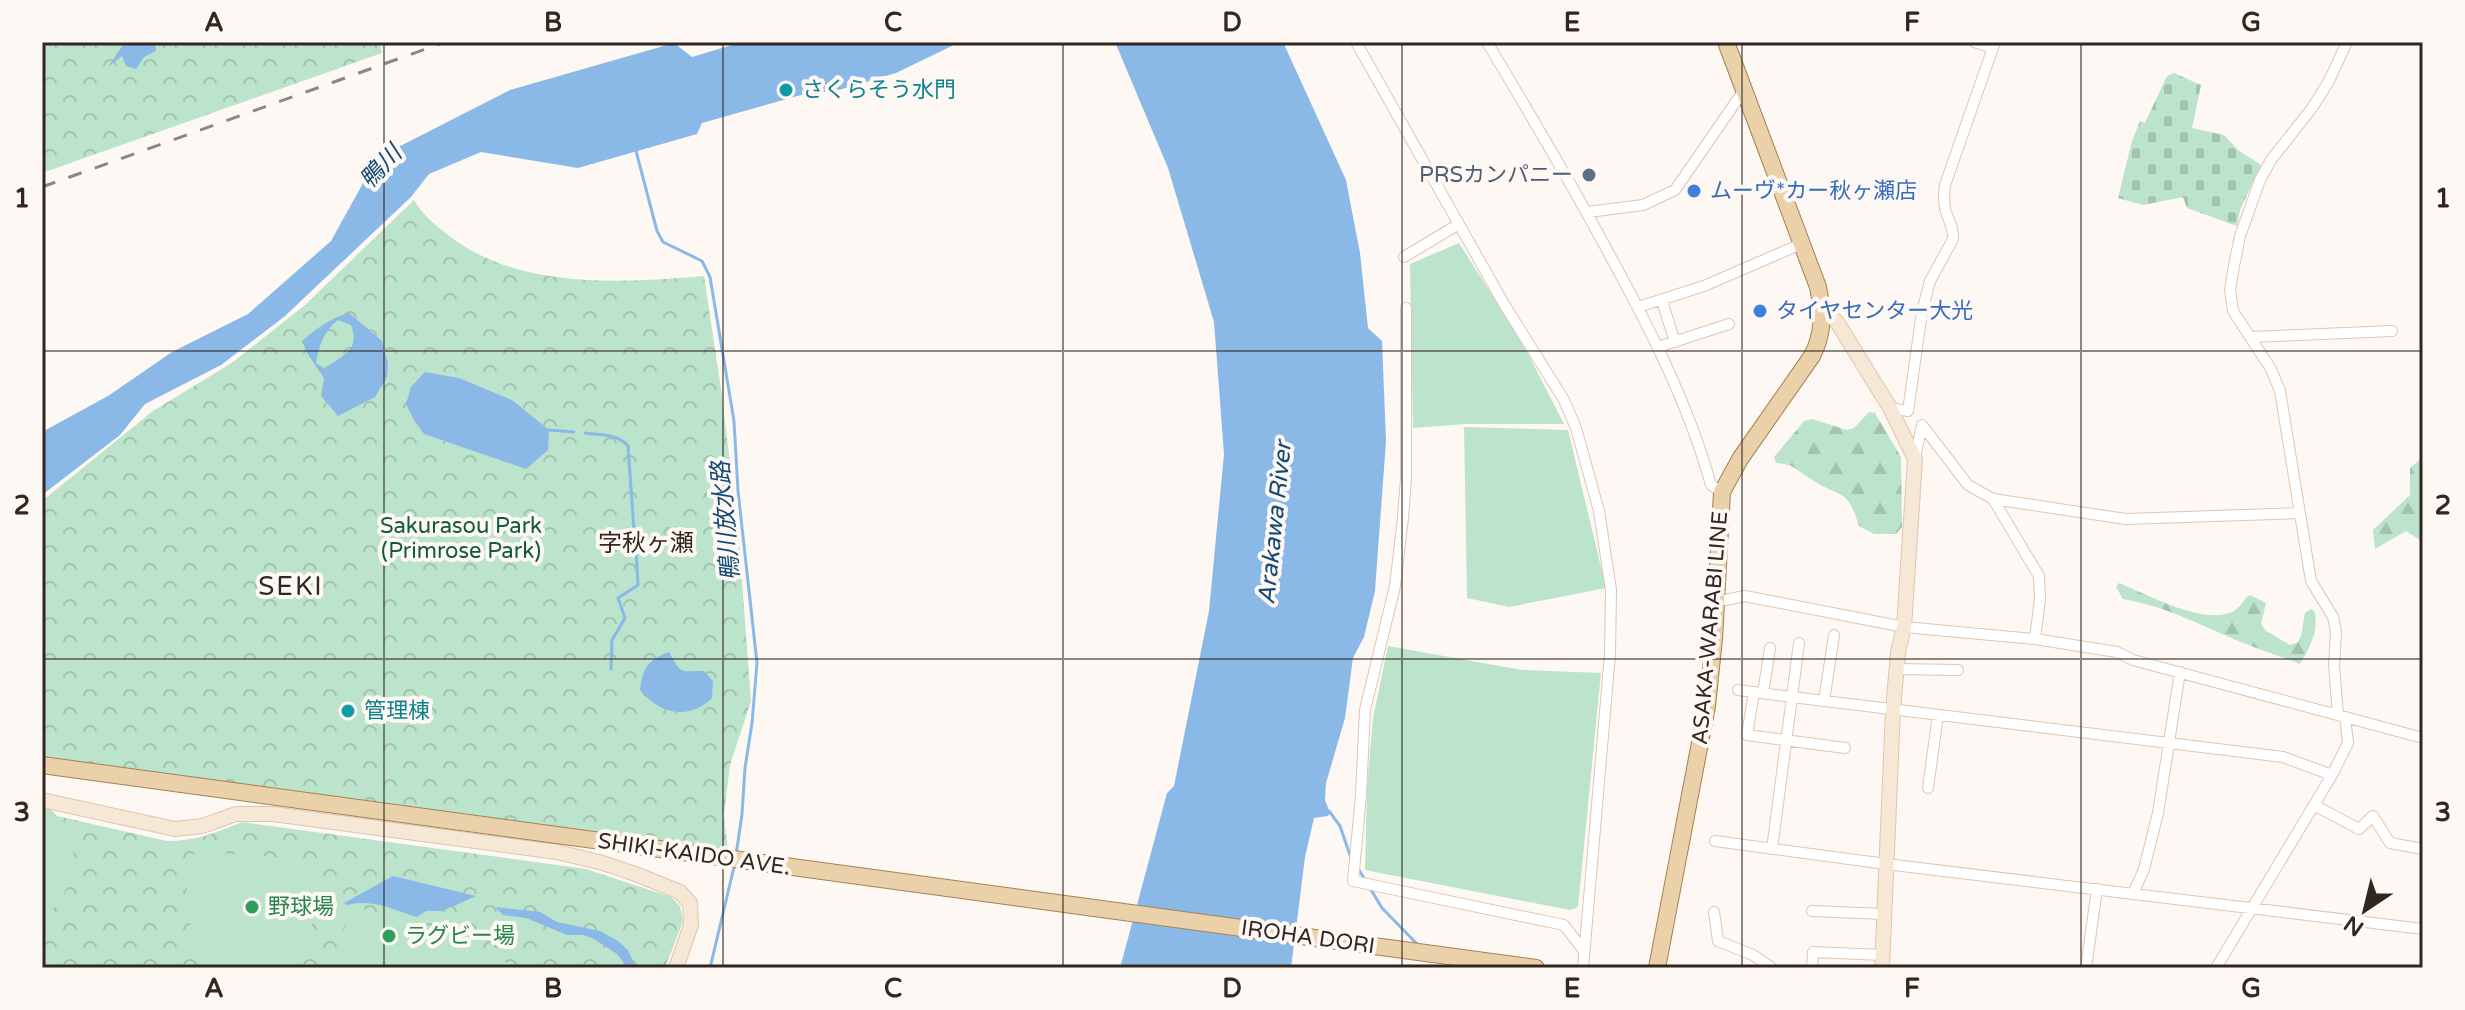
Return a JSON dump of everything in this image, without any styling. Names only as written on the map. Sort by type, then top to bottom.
[{"type":"main road","name":"ASAKA-WARABI LINE","points":[[1657,968],[1710,681],[1722,492],[1740,459],[1812,356],[1821,334],[1822,309],[1818,287],[1726,42]]},
{"type":"main road","name":"SHIKI-KAIDO AVE.","points":[[42,765],[1223,925]]},
{"type":"main road","name":"IROHA DORI","points":[[1223,925],[1536,968]]},
{"type":"street","points":[[1356,42],[1504,304],[1564,400],[1585,457],[1605,541],[1611,590],[1610,654],[1583,968]]},
{"type":"street","points":[[1487,42],[1588,212],[1638,307],[1675,384],[1711,485],[1722,492]]},
{"type":"street","points":[[1908,411],[1922,312],[1930,281],[1953,239],[1954,231],[1943,198],[1945,185],[1994,45],[1974,42]]},
{"type":"street","points":[[2216,968],[2348,743],[2334,665],[2336,632],[2333,617],[2311,581],[2280,391],[2271,369],[2233,311],[2230,289],[2240,236],[2260,180],[2271,160],[2312,108],[2347,42]]},
{"type":"street","points":[[1588,212],[1643,205],[1675,190],[1744,90]]},
{"type":"street","points":[[1404,257],[1459,224]]},
{"type":"street","points":[[1638,307],[1746,269],[1801,244]]},
{"type":"street","points":[[1662,301],[1675,342]]},
{"type":"street","points":[[1406,308],[1405,491],[1395,586],[1365,710],[1353,881],[1564,925],[1584,951]]},
{"type":"street","points":[[1822,309],[1837,322],[1890,408],[1915,459]]},
{"type":"street","points":[[1658,347],[1729,324]]},
{"type":"street","points":[[2250,337],[2392,331]]},
{"type":"street","points":[[1890,408],[1908,411],[1968,485],[1993,499],[2126,519],[2300,513]]},
{"type":"street","points":[[1812,968],[1813,952],[1882,962],[1896,669],[1904,627],[1915,459],[1922,425]]},
{"type":"street","points":[[1993,499],[2039,576],[2040,599],[2035,639]]},
{"type":"street","points":[[1715,599],[1745,596],[1904,627],[2035,639],[2117,652],[2133,660],[2423,738]]},
{"type":"street","points":[[1824,701],[1834,635]]},
{"type":"street","points":[[1772,849],[1799,643]]},
{"type":"street","points":[[1770,648],[1747,735],[1845,748]]},
{"type":"street","points":[[1896,669],[1958,670]]},
{"type":"street","points":[[2133,894],[2144,869],[2158,813],[2180,672]]},
{"type":"street","points":[[1738,690],[2283,757],[2332,775]]},
{"type":"street","points":[[1928,788],[1938,715]]},
{"type":"street","points":[[42,800],[164,827],[202,826],[236,814],[273,814],[557,852],[603,863],[675,889],[688,899],[692,910],[691,925],[676,968]]},
{"type":"street","points":[[2314,805],[2359,829],[2373,816],[2390,843],[2423,849]]},
{"type":"street","points":[[1715,841],[2423,929]]},
{"type":"street","points":[[2086,968],[2097,889]]},
{"type":"street","points":[[1812,911],[1884,914]]},
{"type":"street","points":[[1714,912],[1718,941],[1753,955],[1772,968]]},
{"type":"green space","points":[[42,42],[379,42],[382,53],[42,173]]},
{"type":"green space","points":[[2174,73],[2201,85],[2192,128],[2224,135],[2238,150],[2261,165],[2240,210],[2237,226],[2187,208],[2183,197],[2143,205],[2118,198],[2140,121],[2145,123],[2167,76]]},
{"type":"green space","name":"Sakurasou Park (Primrose Park)","points":[[414,200],[425,215],[448,235],[476,253],[506,266],[571,279],[605,281],[704,276],[738,528],[751,701],[730,765],[724,814],[728,852],[42,760],[42,501],[153,411],[233,362],[305,305]]},
{"type":"green space","points":[[1459,243],[1523,344],[1564,424],[1466,424],[1413,428],[1410,264]]},
{"type":"green space","points":[[1869,412],[1875,413],[1901,457],[1902,527],[1896,534],[1874,534],[1859,526],[1846,499],[1791,466],[1776,463],[1774,457],[1804,421],[1812,419],[1847,430],[1854,428]]},
{"type":"green space","points":[[1464,427],[1568,430],[1606,588],[1509,607],[1467,598]]},
{"type":"green space","points":[[2423,457],[2423,542],[2406,531],[2375,549],[2373,530],[2410,495],[2410,468]]},
{"type":"green space","points":[[2119,583],[2176,607],[2206,615],[2232,612],[2250,595],[2266,603],[2261,624],[2266,631],[2290,645],[2297,643],[2305,613],[2311,609],[2315,612],[2316,620],[2314,633],[2300,664],[2169,611],[2123,599],[2116,587]]},
{"type":"green space","points":[[1388,646],[1522,670],[1601,673],[1578,907],[1570,910],[1365,870],[1373,718]]},
{"type":"green space","points":[[42,806],[49,807],[57,816],[167,841],[205,836],[242,822],[586,869],[671,897],[680,906],[683,921],[665,968],[42,968]]},
{"type":"green space","points":[[42,827],[71,831],[75,866],[61,901],[42,919]]},
{"type":"green space","name":"野球場","points":[[195,851],[312,860],[326,882],[297,968],[221,968],[208,956],[192,929],[188,914],[187,884]]},
{"type":"green space","name":"ラグビー場","points":[[353,905],[517,966],[330,968]]},
{"type":"water","points":[[125,42],[155,42],[156,51],[144,57],[136,69],[126,66],[122,56],[108,67]]},
{"type":"water","name":"鴨川","points":[[742,42],[960,42],[896,73],[839,90],[801,95],[702,123],[697,134],[578,168],[481,152],[429,174],[411,197],[285,316],[221,365],[145,404],[120,435],[42,495],[42,432],[108,396],[172,352],[248,314],[331,241],[362,185],[371,161],[510,90],[674,43],[692,57]]},
{"type":"water","name":"Arakawa River","points":[[1115,42],[1283,42],[1346,180],[1360,253],[1368,328],[1382,341],[1386,441],[1375,591],[1364,637],[1353,658],[1345,718],[1326,783],[1325,800],[1330,813],[1314,818],[1305,857],[1291,968],[1120,968],[1167,793],[1174,786],[1209,611],[1224,454],[1214,322],[1168,168]]},
{"type":"water","points":[[349,313],[382,341],[388,363],[387,377],[375,397],[338,416],[321,396],[324,378],[302,341]],"holes":[[[338,320],[351,325],[353,341],[348,352],[325,369],[316,363],[329,329]]]},
{"type":"water","points":[[425,372],[459,378],[512,400],[549,430],[548,450],[526,469],[424,434],[406,404],[411,387]]},
{"type":"water","points":[[669,652],[680,669],[704,671],[713,681],[712,698],[694,710],[674,712],[665,709],[640,690],[648,665]]},
{"type":"water","points":[[393,876],[476,896],[442,911],[426,911],[417,917],[374,904],[344,903]]},
{"type":"water","points":[[495,907],[540,912],[557,922],[600,931],[628,950],[636,968],[628,968],[617,954],[594,939],[567,935],[526,918],[503,915]]},
{"type":"waterway","name":"鴨川放水路","points":[[636,151],[657,231],[663,242],[702,261],[710,277],[734,421],[738,491],[757,663],[736,855]]},
{"type":"waterway","points":[[549,430],[574,432]]},
{"type":"waterway","points":[[585,433],[614,437],[628,446],[634,531]]},
{"type":"waterway","points":[[611,669],[612,640],[625,618],[618,598],[638,585],[636,550]]},
{"type":"waterway","points":[[1329,811],[1340,826],[1351,858]]},
{"type":"waterway","name":"鴨川放水路","points":[[710,968],[734,867]]},
{"type":"waterway","points":[[1357,867],[1366,881]]},
{"type":"waterway","points":[[1370,888],[1382,908],[1419,946]]},
{"type":"railway","points":[[42,187],[445,42]]},
{"type":"place","name":"さくらそう水門","points":[[786,90]]},
{"type":"place","name":"PRSカンパニー","points":[[1589,175]]},
{"type":"place","name":"ムーヴ*カー秋ヶ瀬店","points":[[1694,191]]},
{"type":"place","name":"タイヤセンター大光","points":[[1760,311]]},
{"type":"place","name":"管理棟","points":[[348,711]]},
{"type":"place","name":"野球場","points":[[252,907]]},
{"type":"place","name":"ラグビー場","points":[[389,936]]},
{"type":"district","name":"字秋ヶ瀬","points":[[646,543]]},
{"type":"district","name":"SEKI","points":[[291,586]]}]
